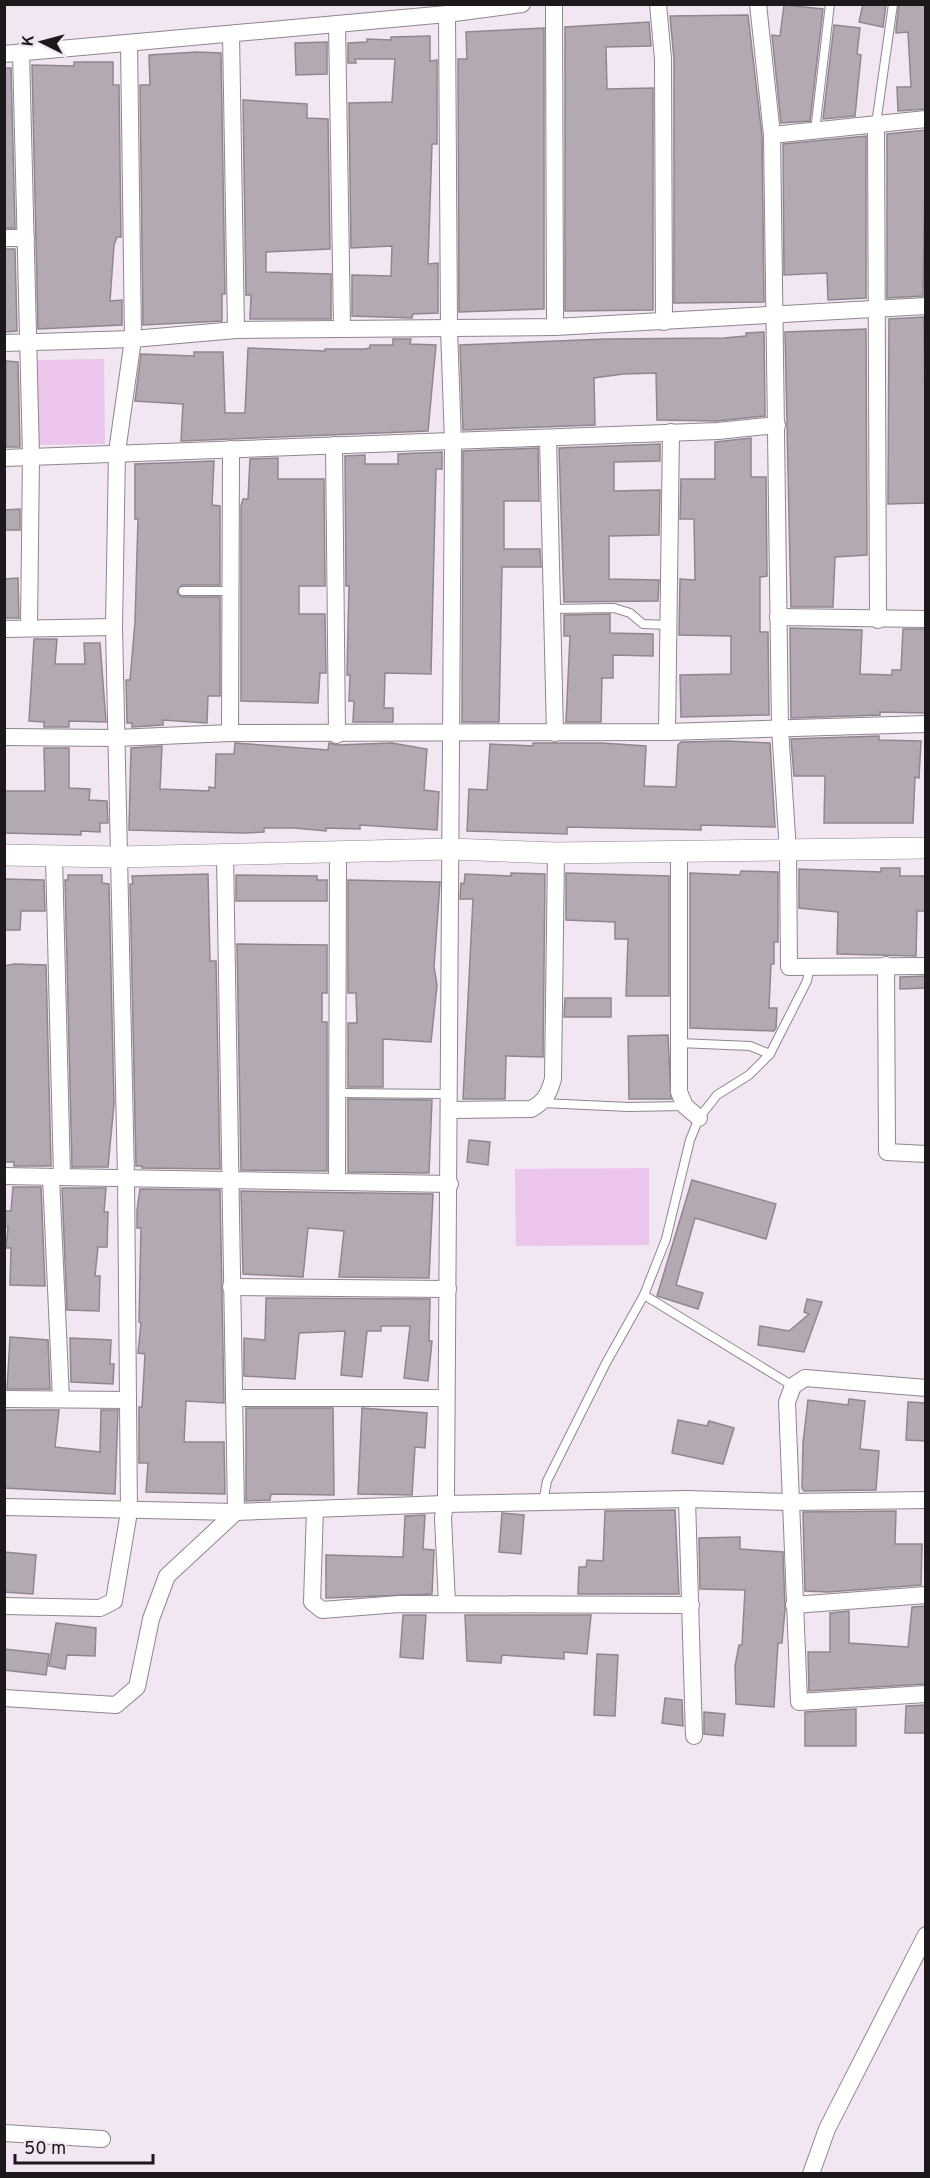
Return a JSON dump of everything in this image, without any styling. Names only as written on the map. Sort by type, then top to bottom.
[{"type":"street","points":[[29,628],[31,456],[29,342],[26,238],[13,53],[447,14],[522,4]]},
{"type":"street","points":[[554,4],[555,327]]},
{"type":"street","points":[[658,4],[663,58],[664,322]]},
{"type":"street","points":[[758,4],[772,135],[780,728],[788,851],[789,967],[926,966]]},
{"type":"street","points":[[447,14],[449,329],[453,442],[449,734],[450,1184],[444,1504],[447,1604]]},
{"type":"street","points":[[337,24],[342,327]]},
{"type":"street","points":[[231,34],[236,330]]},
{"type":"street","points":[[4,1606],[100,1608],[114,1601],[129,1512],[126,1177],[114,627],[117,452],[133,339],[129,43]]},
{"type":"street","points":[[772,135],[926,119]]},
{"type":"street","points":[[876,124],[878,620]]},
{"type":"street","points":[[4,238],[26,238]]},
{"type":"street","points":[[4,343],[133,339],[236,330],[342,327],[449,329],[555,327],[926,306]]},
{"type":"street","points":[[4,458],[718,431],[777,425]]},
{"type":"street","points":[[667,732],[671,432]]},
{"type":"street","points":[[548,438],[555,733]]},
{"type":"street","points":[[334,445],[336,735]]},
{"type":"street","points":[[230,733],[231,449]]},
{"type":"street","points":[[778,617],[926,619]]},
{"type":"street","points":[[4,629],[114,627]]},
{"type":"street","points":[[4,737],[116,738],[230,733],[336,735],[667,732],[926,724]]},
{"type":"street","points":[[4,855],[118,857],[450,849],[556,853],[926,848]]},
{"type":"street","points":[[679,852],[679,1092],[685,1107],[699,1118]]},
{"type":"street","points":[[337,1181],[338,853]]},
{"type":"street","points":[[450,1102],[531,1108],[542,1103],[553,1079],[556,853]]},
{"type":"street","points":[[4,1698],[116,1705],[137,1687],[151,1619],[167,1576],[236,1512],[225,855]]},
{"type":"street","points":[[54,856],[61,1399]]},
{"type":"street","points":[[886,965],[886,1152],[926,1154]]},
{"type":"street","points":[[4,1176],[450,1184]]},
{"type":"street","points":[[231,1287],[448,1289]]},
{"type":"street","points":[[926,1388],[805,1378],[794,1386],[787,1402],[799,1702],[926,1695]]},
{"type":"street","points":[[234,1398],[446,1398]]},
{"type":"street","points":[[4,1399],[128,1400]]},
{"type":"street","points":[[687,1499],[694,1736]]},
{"type":"street","points":[[4,1508],[129,1512],[236,1512],[444,1504],[687,1499],[791,1502],[926,1500]]},
{"type":"street","points":[[315,1509],[312,1602],[315,1607],[322,1610],[399,1604],[691,1605]]},
{"type":"street","points":[[794,1605],[926,1594]]},
{"type":"street","points":[[811,2174],[827,2129],[926,1935]]},
{"type":"street","points":[[4,2133],[102,2139]]},
{"type":"lane","points":[[815,131],[830,4]]},
{"type":"lane","points":[[876,124],[893,4]]},
{"type":"lane","points":[[183,591],[229,591]]},
{"type":"lane","points":[[551,609],[614,608],[630,614],[643,624],[668,625]]},
{"type":"lane","points":[[543,1502],[547,1480],[606,1363],[644,1295],[666,1239],[690,1140],[699,1118],[717,1095],[748,1075],[770,1054],[807,981],[810,966]]},
{"type":"lane","points":[[679,1043],[750,1046],[770,1054]]},
{"type":"lane","points":[[337,1093],[450,1102]]},
{"type":"lane","points":[[542,1103],[685,1107]]},
{"type":"lane","points":[[644,1295],[794,1386]]},
{"type":"shaded area","points":[[104,359],[105,444],[35,445],[34,360]]},
{"type":"shaded area","points":[[649,1168],[649,1245],[516,1246],[515,1169]]},
{"type":"building","points":[[863,4],[886,4],[883,27],[859,22]]},
{"type":"building","points":[[899,4],[926,4],[926,109],[898,111],[897,87],[911,87],[908,32],[896,33]]},
{"type":"building","points":[[784,5],[823,9],[810,121],[781,123],[772,35],[780,36]]},
{"type":"building","points":[[748,15],[762,136],[764,302],[674,303],[674,59],[670,16]]},
{"type":"building","points":[[649,22],[651,46],[606,47],[607,89],[653,88],[653,310],[565,311],[565,27]]},
{"type":"building","points":[[834,25],[860,28],[857,54],[861,55],[855,116],[823,119]]},
{"type":"building","points":[[544,28],[544,309],[459,312],[458,59],[467,59],[466,32]]},
{"type":"building","points":[[430,36],[430,61],[437,60],[437,144],[432,144],[428,264],[438,263],[438,313],[413,314],[412,318],[352,316],[352,275],[391,276],[392,246],[351,248],[349,103],[392,102],[395,59],[355,59],[356,63],[348,63],[348,43],[367,42],[367,39],[391,40],[391,37]]},
{"type":"building","points":[[327,42],[327,74],[296,75],[295,43]]},
{"type":"building","points":[[221,53],[225,294],[222,294],[222,321],[143,325],[140,85],[150,85],[149,55]]},
{"type":"building","points":[[74,62],[113,62],[113,85],[119,85],[121,237],[117,237],[114,245],[110,301],[122,300],[122,325],[38,329],[32,65],[74,66]]},
{"type":"building","points":[[4,68],[11,68],[15,228],[4,228]]},
{"type":"building","points":[[243,100],[307,104],[307,118],[328,119],[330,249],[266,252],[266,272],[331,274],[331,319],[250,319],[251,295],[246,295]]},
{"type":"building","points":[[926,130],[923,296],[887,298],[887,134]]},
{"type":"building","points":[[866,136],[866,298],[828,300],[827,273],[784,275],[783,144]]},
{"type":"building","points":[[4,249],[15,249],[17,331],[4,332]]},
{"type":"building","points":[[924,317],[926,503],[888,504],[889,319]]},
{"type":"building","points":[[866,329],[867,555],[835,557],[833,607],[791,607],[785,332]]},
{"type":"building","points":[[764,332],[765,416],[717,421],[657,420],[656,373],[623,374],[594,378],[595,425],[463,430],[460,345],[606,339],[724,338]]},
{"type":"building","points":[[393,339],[411,339],[410,344],[436,345],[428,431],[181,441],[183,404],[135,401],[141,354],[194,356],[194,352],[223,352],[225,413],[245,413],[248,348],[325,351],[325,349],[364,349],[370,348],[370,345],[393,345]]},
{"type":"building","points":[[6,361],[18,362],[20,447],[6,447]]},
{"type":"building","points":[[751,438],[751,477],[766,477],[767,576],[760,577],[760,632],[768,632],[769,715],[681,717],[680,675],[731,674],[731,636],[679,635],[680,579],[695,580],[694,519],[680,519],[681,479],[715,479],[715,442]]},
{"type":"building","points":[[660,444],[660,461],[614,462],[614,491],[660,490],[659,535],[609,536],[609,579],[659,580],[658,601],[564,602],[559,448]]},
{"type":"building","points":[[538,448],[539,501],[504,501],[504,549],[540,549],[541,567],[502,567],[499,722],[462,722],[463,451]]},
{"type":"building","points":[[442,452],[442,469],[436,469],[431,674],[385,673],[384,708],[393,708],[393,722],[353,722],[354,701],[349,701],[350,675],[347,675],[349,586],[346,586],[345,456],[365,455],[365,464],[398,464],[398,454]]},
{"type":"building","points":[[278,458],[278,479],[324,479],[325,586],[299,586],[299,614],[325,614],[326,673],[320,673],[318,703],[241,701],[241,506],[243,499],[248,499],[250,459]]},
{"type":"building","points":[[214,461],[212,505],[220,506],[220,585],[182,585],[177,592],[182,597],[220,597],[220,696],[208,696],[207,723],[163,720],[163,725],[132,727],[132,723],[127,723],[126,680],[130,680],[135,622],[138,519],[135,519],[135,464]]},
{"type":"building","points":[[20,509],[20,530],[4,530],[4,510]]},
{"type":"building","points":[[18,578],[19,618],[4,618],[4,579]]},
{"type":"building","points":[[610,614],[610,633],[653,634],[653,656],[613,655],[613,678],[602,678],[601,722],[566,722],[570,636],[564,636],[564,615]]},
{"type":"building","points":[[790,628],[862,630],[860,674],[892,675],[892,670],[901,670],[903,629],[926,629],[926,713],[880,712],[880,715],[791,718]]},
{"type":"building","points":[[34,639],[57,639],[55,664],[85,664],[84,643],[100,643],[106,722],[69,721],[69,727],[44,727],[44,722],[29,721]]},
{"type":"building","points":[[879,736],[879,740],[921,741],[919,778],[915,777],[913,823],[824,823],[825,776],[794,776],[791,739]]},
{"type":"building","points":[[681,742],[770,743],[775,827],[701,825],[701,830],[567,827],[567,834],[467,831],[469,789],[487,790],[490,744],[533,746],[533,743],[602,743],[646,746],[644,786],[676,787],[678,745]]},
{"type":"building","points":[[235,743],[328,750],[329,743],[337,745],[392,743],[427,749],[424,790],[439,792],[437,830],[360,825],[360,829],[326,828],[326,831],[264,828],[264,832],[244,833],[129,830],[131,748],[162,746],[160,789],[209,791],[209,787],[215,788],[216,754],[234,754]]},
{"type":"building","points":[[44,748],[69,748],[69,788],[90,789],[89,800],[107,801],[108,823],[100,823],[100,832],[81,831],[81,835],[4,833],[4,791],[45,791]]},
{"type":"building","points":[[881,868],[900,868],[900,876],[926,876],[926,911],[917,911],[916,956],[837,954],[838,912],[799,908],[799,869],[881,872]]},
{"type":"building","points":[[741,871],[778,872],[778,942],[774,942],[774,964],[771,964],[769,1008],[777,1008],[776,1028],[774,1031],[690,1028],[690,873],[740,875]]},
{"type":"building","points":[[511,873],[545,874],[543,1057],[506,1056],[505,1099],[463,1099],[473,899],[460,899],[461,883],[464,884],[465,874],[511,876]]},
{"type":"building","points":[[566,873],[669,876],[669,996],[626,996],[628,939],[615,939],[615,922],[566,920]]},
{"type":"building","points":[[208,874],[210,961],[216,961],[220,1169],[142,1168],[142,1166],[136,1166],[130,884],[133,884],[132,876]]},
{"type":"building","points":[[68,875],[102,875],[102,883],[109,884],[114,1104],[108,1167],[72,1167],[65,880],[68,880]]},
{"type":"building","points":[[236,875],[317,876],[317,880],[327,880],[327,901],[236,901]]},
{"type":"building","points":[[4,879],[44,880],[45,911],[21,911],[20,930],[4,930]]},
{"type":"building","points":[[348,880],[440,882],[434,967],[437,985],[431,1042],[383,1039],[383,1087],[348,1087],[348,1023],[357,1023],[356,993],[348,993]]},
{"type":"building","points":[[237,944],[327,945],[327,993],[322,993],[322,1022],[327,1022],[327,1171],[241,1170]]},
{"type":"building","points":[[46,965],[51,1166],[14,1166],[14,1162],[4,1162],[4,966]]},
{"type":"building","points":[[926,976],[926,988],[900,989],[900,977]]},
{"type":"building","points":[[565,998],[611,998],[611,1017],[564,1017]]},
{"type":"building","points":[[668,1035],[671,1099],[629,1099],[628,1036]]},
{"type":"building","points":[[348,1099],[432,1100],[429,1173],[348,1172]]},
{"type":"building","points":[[469,1140],[490,1142],[488,1165],[467,1162]]},
{"type":"building","points":[[692,1180],[776,1204],[766,1239],[695,1218],[676,1285],[703,1293],[698,1309],[657,1296]]},
{"type":"building","points":[[13,1187],[41,1187],[45,1286],[10,1285],[11,1248],[6,1248],[8,1227],[4,1227],[4,1211],[11,1211]]},
{"type":"building","points":[[62,1188],[106,1188],[104,1212],[108,1212],[107,1247],[98,1247],[95,1276],[100,1276],[99,1311],[67,1310]]},
{"type":"building","points":[[140,1189],[220,1190],[224,1403],[186,1401],[184,1442],[224,1442],[225,1494],[146,1492],[148,1463],[139,1463],[139,1407],[142,1407],[145,1354],[138,1353],[141,1323],[139,1322],[141,1228],[137,1228],[137,1210]]},
{"type":"building","points":[[241,1191],[433,1194],[429,1278],[339,1277],[344,1231],[308,1228],[303,1277],[243,1274]]},
{"type":"building","points":[[266,1298],[430,1299],[429,1341],[432,1341],[428,1381],[404,1378],[410,1326],[381,1326],[381,1331],[367,1331],[362,1377],[341,1375],[345,1331],[299,1333],[295,1379],[244,1376],[244,1338],[265,1340]]},
{"type":"building","points":[[807,1299],[822,1302],[804,1352],[758,1345],[760,1326],[789,1331],[809,1314],[804,1312]]},
{"type":"building","points":[[10,1337],[48,1340],[50,1389],[7,1389]]},
{"type":"building","points":[[70,1338],[111,1340],[110,1364],[114,1364],[113,1384],[71,1382]]},
{"type":"building","points":[[849,1399],[865,1401],[860,1449],[879,1451],[876,1490],[804,1491],[802,1488],[803,1443],[808,1400],[848,1405]]},
{"type":"building","points":[[908,1402],[926,1403],[926,1441],[906,1440]]},
{"type":"building","points":[[246,1408],[333,1408],[334,1495],[271,1494],[270,1500],[246,1501]]},
{"type":"building","points":[[362,1408],[427,1413],[425,1448],[415,1447],[412,1495],[358,1494]]},
{"type":"building","points":[[5,1410],[59,1410],[55,1447],[100,1452],[101,1410],[118,1410],[115,1494],[4,1488]]},
{"type":"building","points":[[678,1420],[707,1426],[709,1421],[734,1428],[723,1464],[672,1453]]},
{"type":"building","points":[[675,1510],[679,1594],[578,1594],[579,1567],[586,1567],[587,1560],[603,1561],[605,1511]]},
{"type":"building","points":[[896,1511],[895,1544],[922,1544],[921,1585],[828,1592],[805,1591],[803,1512]]},
{"type":"building","points":[[502,1513],[524,1515],[521,1554],[499,1552]]},
{"type":"building","points":[[425,1515],[423,1549],[434,1550],[432,1594],[326,1598],[326,1555],[403,1557],[405,1516]]},
{"type":"building","points":[[740,1537],[740,1549],[783,1552],[785,1609],[782,1643],[778,1643],[774,1707],[736,1704],[735,1666],[739,1645],[742,1645],[745,1590],[700,1589],[699,1538]]},
{"type":"building","points":[[4,1552],[36,1555],[33,1594],[4,1592]]},
{"type":"building","points":[[926,1606],[925,1684],[809,1691],[808,1652],[830,1652],[830,1613],[849,1611],[849,1643],[908,1647],[912,1607]]},
{"type":"building","points":[[403,1615],[426,1615],[423,1659],[400,1657]]},
{"type":"building","points":[[465,1615],[591,1615],[587,1654],[564,1652],[564,1659],[502,1655],[501,1663],[467,1661]]},
{"type":"building","points":[[56,1623],[96,1628],[95,1656],[67,1655],[65,1669],[49,1666]]},
{"type":"building","points":[[4,1649],[49,1654],[46,1675],[4,1670]]},
{"type":"building","points":[[597,1654],[618,1655],[615,1716],[594,1715]]},
{"type":"building","points":[[665,1698],[682,1700],[683,1726],[662,1723]]},
{"type":"building","points":[[926,1705],[926,1733],[905,1733],[906,1706]]},
{"type":"building","points":[[856,1709],[856,1746],[805,1746],[805,1712]]},
{"type":"building","points":[[704,1712],[725,1714],[723,1736],[704,1734]]}]
